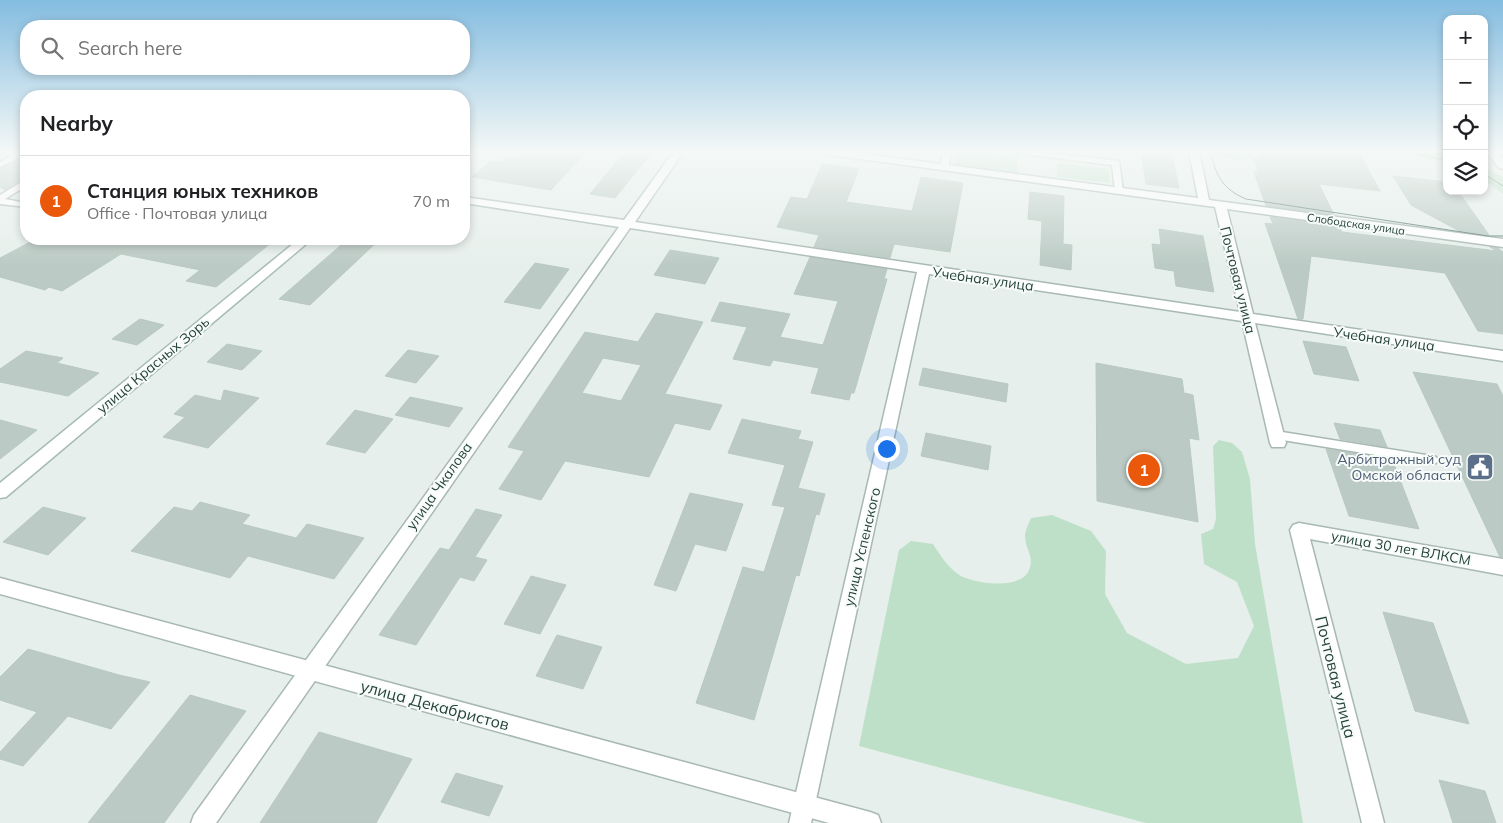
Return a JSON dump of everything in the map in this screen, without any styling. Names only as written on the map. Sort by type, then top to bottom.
[{"type":"street","name":"улица Чкалова","points":[[202,823],[651,189]]},
{"type":"street","name":"Слободская улица","points":[[1107,189],[1503,243]]},
{"type":"street","points":[[1201,189],[1204,203]]},
{"type":"street","name":"Учебная улица","points":[[470,201],[1503,356]]},
{"type":"street","name":"Почтовая улица","points":[[1220,205],[1277,439]]},
{"type":"street","name":"улица Красных Зорь","points":[[0,492],[299,245]]},
{"type":"street","name":"улица Успенского","points":[[802,814],[924,270]]},
{"type":"street","name":"Почтовая улица","points":[[1300,530],[1373,823]]},
{"type":"street","name":"улица 30 лет ВЛКСМ","points":[[1300,530],[1503,567]]},
{"type":"street","name":"улица Декабристов","points":[[0,586],[308,672],[802,814],[870,823]]},
{"type":"lane","points":[[0,200],[16,189]]},
{"type":"lane","points":[[0,200],[20,203]]},
{"type":"lane","points":[[1277,439],[1432,460]]},
{"type":"green space","points":[[1219,440],[1232,443],[1242,452],[1250,479],[1255,544],[1303,823],[1146,823],[859,746],[899,550],[911,541],[933,544],[949,566],[961,576],[987,583],[1008,583],[1024,576],[1031,565],[1025,536],[1031,518],[1052,515],[1091,531],[1106,551],[1105,594],[1127,633],[1186,664],[1238,658],[1254,626],[1237,582],[1204,564],[1201,534],[1213,529],[1216,519],[1213,446]]},
{"type":"building","points":[[594,189],[622,189],[615,198],[590,194]]},
{"type":"building","points":[[811,189],[851,189],[846,202],[912,211],[918,189],[962,189],[950,252],[894,244],[890,258],[814,247],[819,235],[777,227],[791,197],[807,199]]},
{"type":"building","points":[[1260,189],[1322,189],[1334,215],[1266,206]]},
{"type":"building","points":[[1401,189],[1443,189],[1443,195],[1461,195],[1489,235],[1461,232],[1411,205]]},
{"type":"building","points":[[1030,192],[1064,196],[1063,244],[1072,245],[1071,270],[1040,265],[1042,221],[1028,219]]},
{"type":"building","points":[[1270,217],[1339,226],[1342,232],[1497,251],[1490,247],[1498,248],[1503,252],[1503,334],[1478,331],[1445,273],[1311,256],[1303,319],[1298,319],[1265,223],[1273,224]]},
{"type":"building","points":[[1159,229],[1203,236],[1214,292],[1176,286],[1174,271],[1155,268],[1152,244],[1161,245]]},
{"type":"building","points":[[25,245],[268,245],[216,287],[186,281],[200,270],[121,254],[62,291],[49,287],[45,290],[0,277],[0,258]]},
{"type":"building","points":[[341,245],[374,245],[310,305],[279,299]]},
{"type":"building","points":[[670,250],[719,258],[705,284],[654,275]]},
{"type":"building","points":[[810,257],[887,269],[884,279],[887,279],[854,393],[851,393],[849,400],[811,393],[819,368],[773,360],[770,366],[733,359],[747,327],[711,321],[720,302],[790,314],[780,337],[823,345],[838,301],[794,294]]},
{"type":"building","points":[[535,263],[569,269],[540,309],[504,302]]},
{"type":"building","points":[[656,313],[703,322],[665,394],[722,405],[710,430],[675,423],[649,477],[565,461],[541,500],[499,489],[524,451],[508,447],[585,332],[638,342]],"holes":[[[603,358],[641,365],[621,401],[582,393]]]},
{"type":"building","points":[[140,319],[164,325],[137,345],[112,339]]},
{"type":"building","points":[[1303,341],[1346,347],[1359,381],[1314,374]]},
{"type":"building","points":[[227,344],[262,351],[242,370],[207,362]]},
{"type":"building","points":[[408,350],[439,356],[416,383],[385,376]]},
{"type":"building","points":[[26,351],[63,358],[57,363],[99,373],[68,396],[0,382],[0,369]]},
{"type":"building","points":[[1096,363],[1182,379],[1184,393],[1193,395],[1199,440],[1189,438],[1198,522],[1097,501]]},
{"type":"building","points":[[923,368],[1008,384],[1006,402],[919,385]]},
{"type":"building","name":"Арбитражный суд Омской области","points":[[1413,372],[1497,384],[1503,396],[1503,557],[1500,557]]},
{"type":"building","points":[[224,390],[259,398],[208,448],[163,437],[185,417],[174,414],[195,395],[221,401]]},
{"type":"building","points":[[410,397],[463,408],[449,427],[395,415]]},
{"type":"building","points":[[355,410],[393,419],[365,453],[326,444]]},
{"type":"building","points":[[742,419],[801,431],[798,439],[813,442],[798,488],[825,494],[819,515],[816,514],[799,576],[796,575],[754,720],[696,703],[743,567],[764,572],[785,507],[772,505],[785,465],[728,453]]},
{"type":"building","points":[[0,420],[37,430],[0,459]]},
{"type":"building","points":[[1334,423],[1380,430],[1387,447],[1340,439]]},
{"type":"building","points":[[926,433],[991,446],[988,470],[921,456]]},
{"type":"building","points":[[1326,449],[1392,459],[1419,529],[1349,516]]},
{"type":"building","points":[[690,493],[743,504],[726,551],[695,544],[676,591],[654,585]]},
{"type":"building","points":[[200,502],[250,515],[242,524],[296,538],[307,524],[364,538],[334,579],[248,556],[230,578],[131,551],[174,507],[192,511]]},
{"type":"building","points":[[43,507],[86,518],[48,555],[3,542]]},
{"type":"building","points":[[476,509],[502,515],[475,557],[487,560],[474,581],[460,577],[416,645],[379,635],[440,548],[449,550]]},
{"type":"building","points":[[531,576],[566,585],[540,634],[504,624]]},
{"type":"building","points":[[1383,612],[1433,623],[1469,724],[1415,711]]},
{"type":"building","points":[[557,635],[602,647],[583,689],[536,676]]},
{"type":"building","points":[[28,649],[150,682],[111,729],[68,716],[23,766],[0,759],[0,752],[37,712],[0,700],[0,677]]},
{"type":"building","points":[[190,695],[246,711],[164,823],[88,823]]},
{"type":"building","points":[[319,732],[412,759],[376,823],[260,823]]},
{"type":"building","points":[[456,773],[503,786],[489,816],[441,802]]},
{"type":"building","points":[[1439,780],[1485,791],[1496,823],[1453,823]]},
{"type":"tram line","points":[[1229,189],[1246,199],[1488,236],[1503,236]]},
{"type":"place","name":"Арбитражный суд Омской области","points":[[1480,467]]},
{"type":"place","name":"Станция юных техников","points":[[1144,470]]}]
